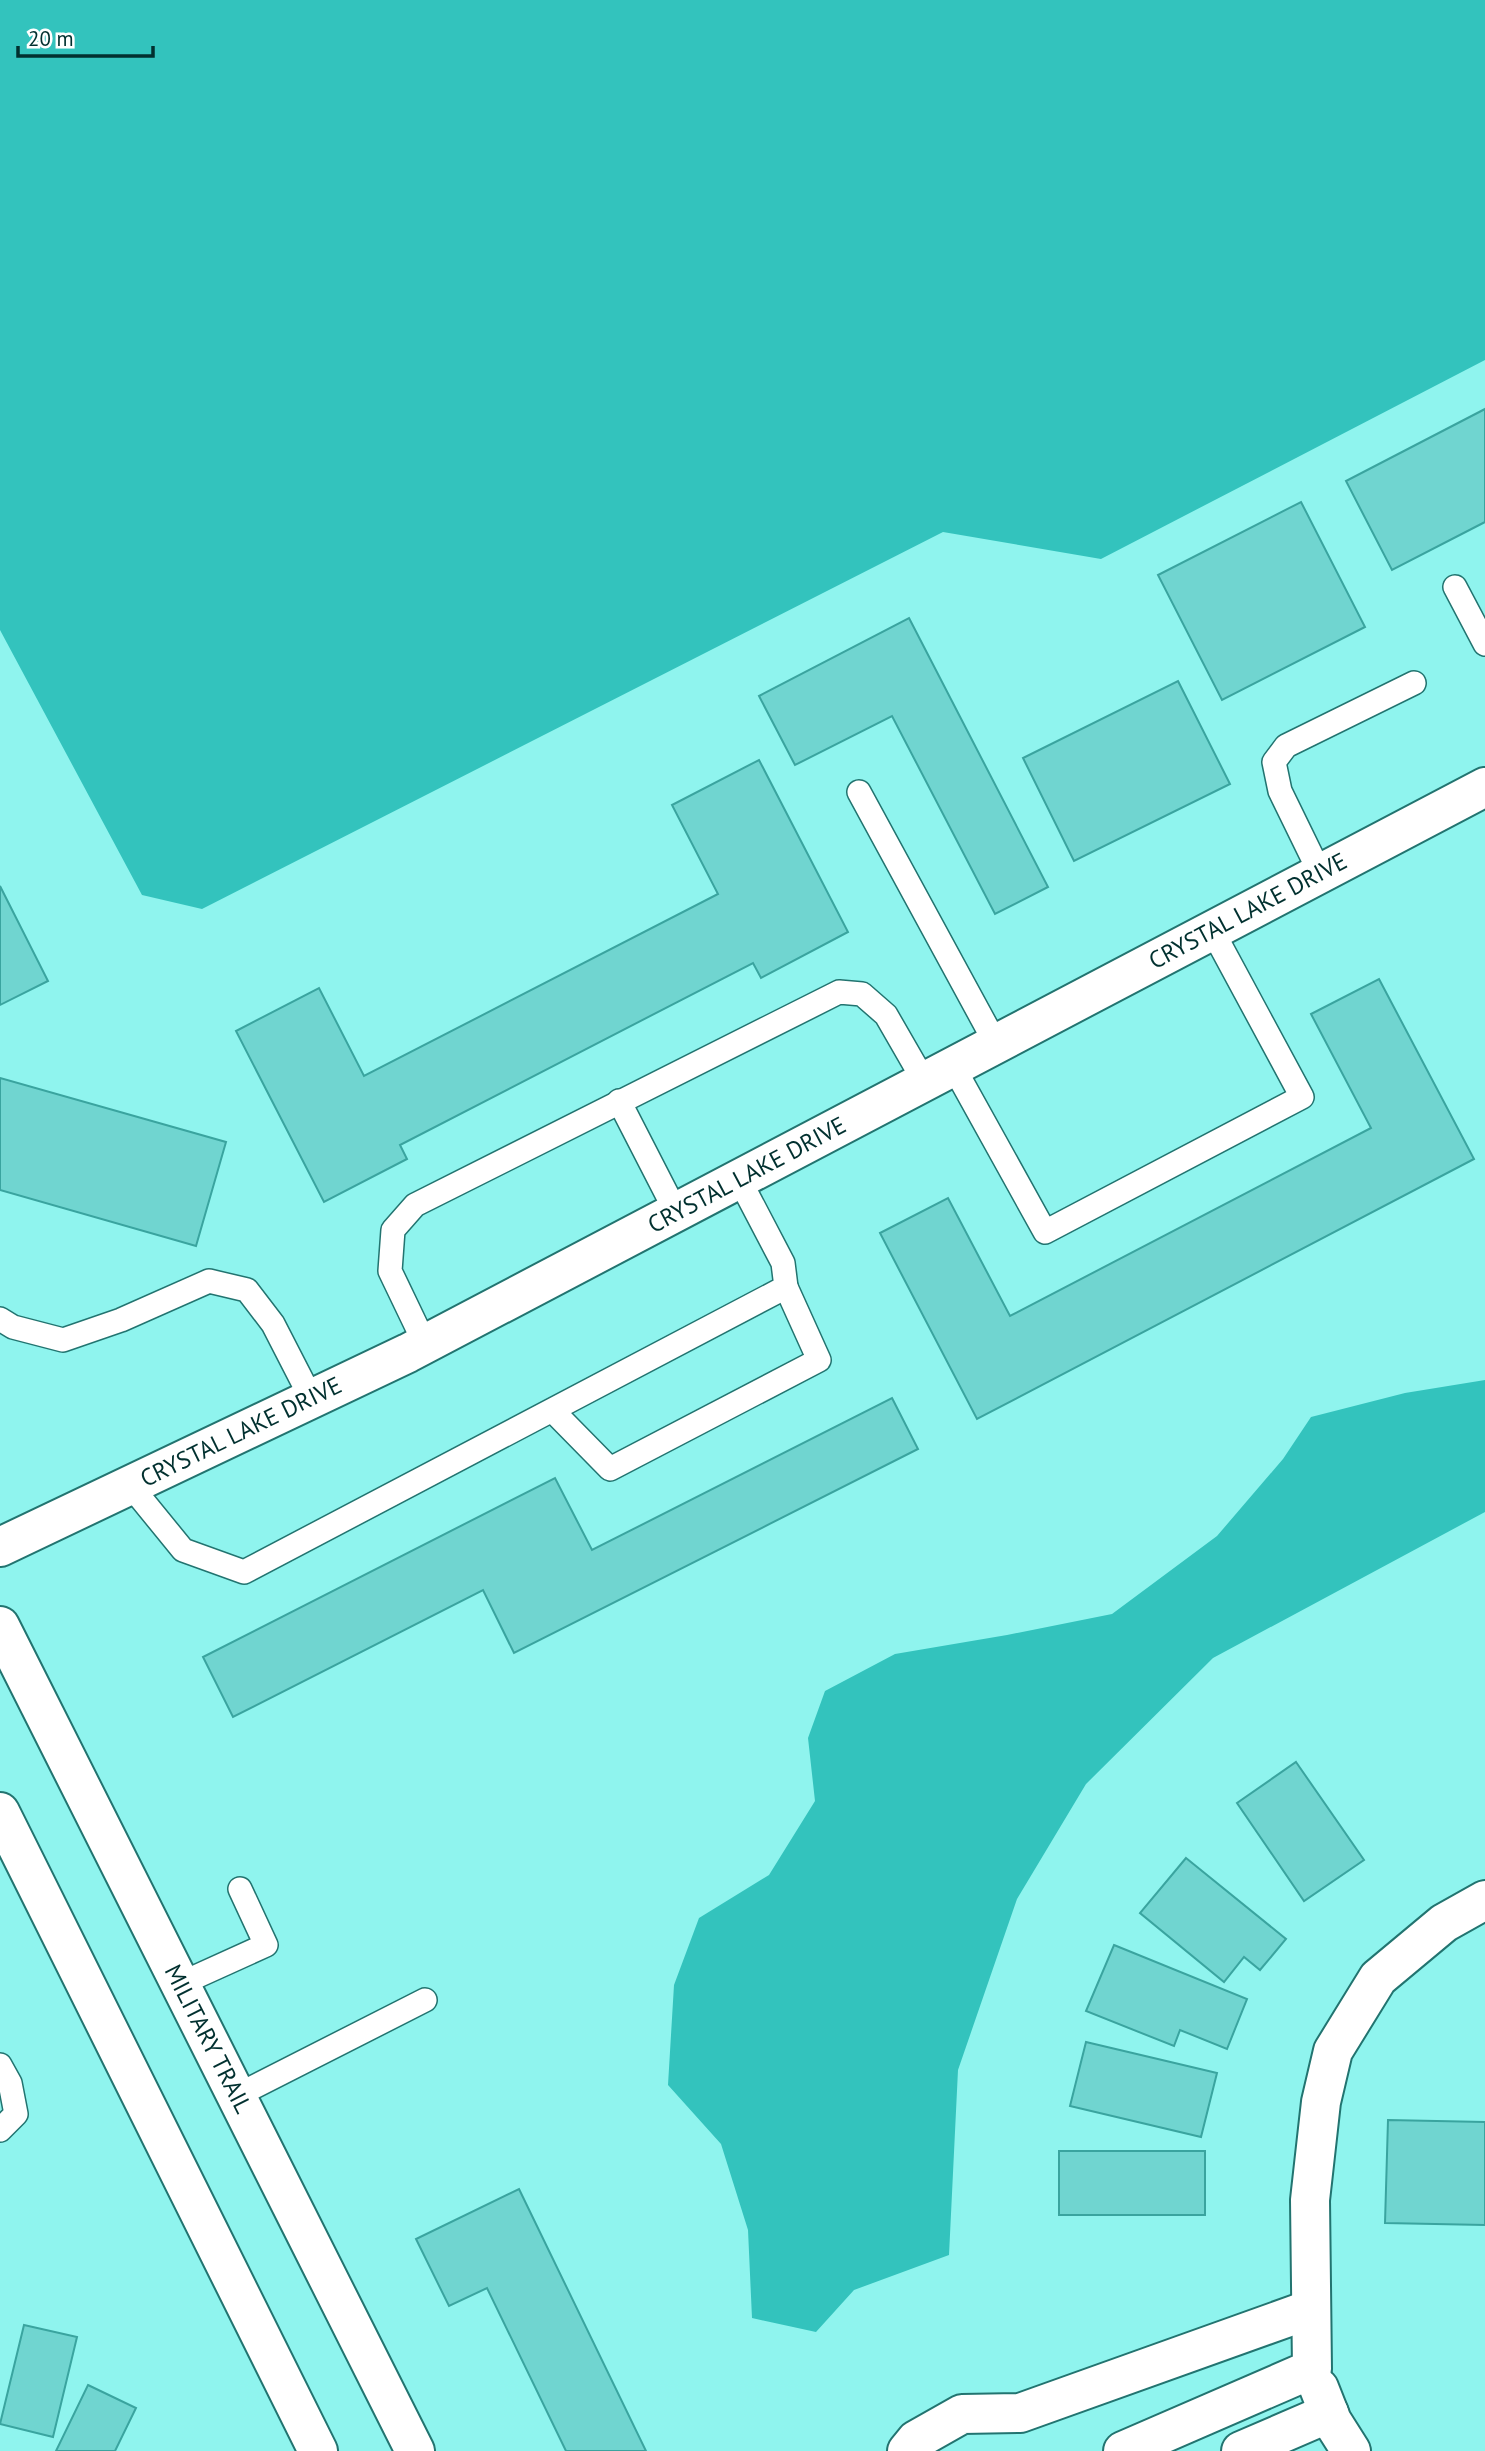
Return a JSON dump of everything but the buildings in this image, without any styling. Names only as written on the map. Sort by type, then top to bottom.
[{"type":"street","name":"CRYSTAL LAKE DRIVE","points":[[0,1546],[425,1344],[1485,786]]},
{"type":"street","name":"MILITARY TRAIL","points":[[0,1626],[415,2451]]},
{"type":"street","points":[[0,1812],[318,2451]]},
{"type":"street","points":[[1351,2451],[1329,2413],[1312,2369],[1310,2200],[1321,2102],[1333,2051],[1378,1978],[1444,1923],[1485,1900]]},
{"type":"street","points":[[907,2451],[916,2440],[962,2414],[1020,2413],[1311,2309]]},
{"type":"street","points":[[1123,2451],[1312,2369]]},
{"type":"street","points":[[1241,2451],[1329,2413]]},
{"type":"lane","points":[[1455,587],[1485,644]]},
{"type":"lane","points":[[1320,873],[1280,791],[1274,762],[1286,746],[1414,683]]},
{"type":"lane","points":[[859,792],[996,1044]]},
{"type":"lane","points":[[425,1344],[390,1271],[393,1230],[415,1205],[839,992],[862,995],[886,1015],[939,1074],[1045,1232],[1094,1207],[1302,1097],[1212,930]]},
{"type":"lane","points":[[619,1101],[676,1212]]},
{"type":"lane","points":[[553,1411],[610,1469],[819,1360],[786,1287],[783,1264],[739,1179]]},
{"type":"lane","points":[[0,1319],[13,1326],[63,1340],[121,1321],[209,1282],[247,1290],[273,1324],[311,1398]]},
{"type":"lane","points":[[130,1485],[183,1550],[244,1572],[786,1287]]},
{"type":"lane","points":[[180,1984],[266,1945],[240,1889]]},
{"type":"lane","points":[[236,2096],[425,2000]]},
{"type":"lane","points":[[0,2065],[10,2083],[16,2115],[0,2130]]},
{"type":"water","points":[[0,0],[1485,0],[1485,360],[1101,559],[943,532],[202,909],[142,895],[0,630]]},
{"type":"water","points":[[1485,1380],[1485,1512],[1213,1658],[1086,1784],[1017,1899],[958,2070],[949,2255],[854,2290],[816,2332],[752,2318],[748,2230],[721,2144],[668,2085],[674,1985],[699,1918],[769,1875],[815,1801],[808,1738],[825,1691],[895,1654],[1112,1614],[1217,1536],[1283,1459],[1311,1417],[1405,1393]]}]
